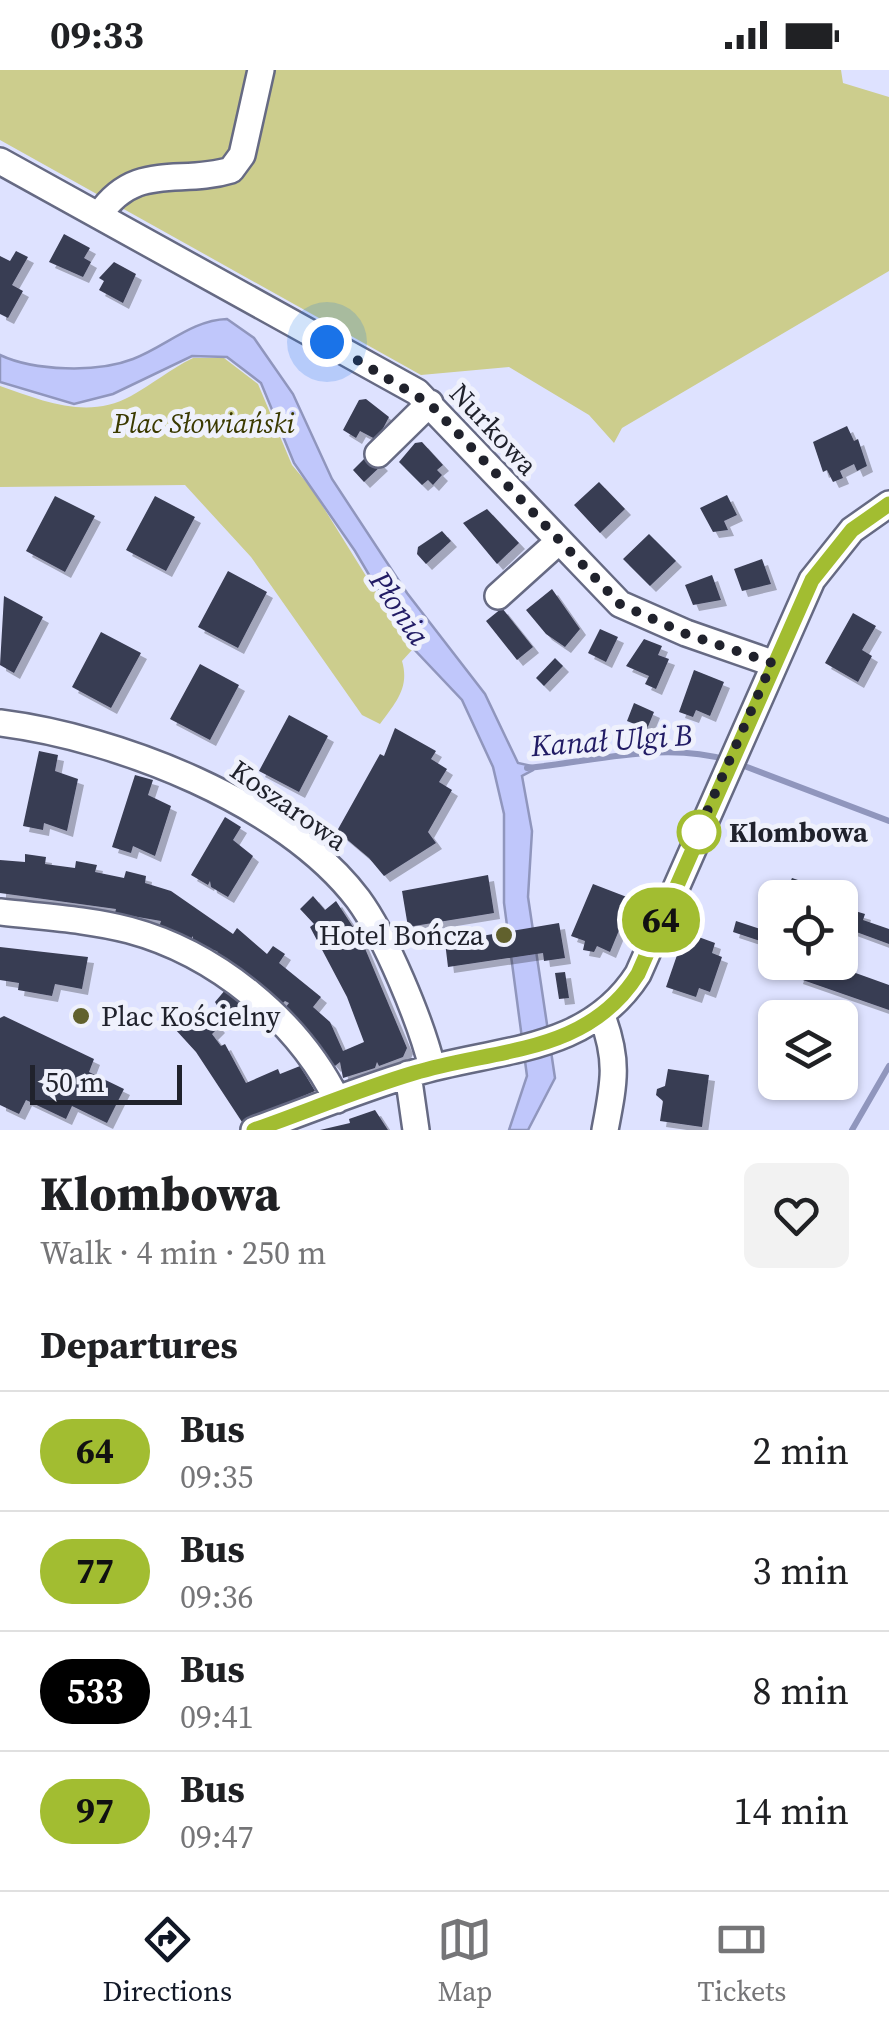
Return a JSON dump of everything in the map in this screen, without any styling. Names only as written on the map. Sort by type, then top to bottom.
[{"type":"street","points":[[99,216],[123,187],[156,178],[231,170],[242,155],[261,70]]},
{"type":"street","name":"Nurkowa","points":[[0,160],[392,378],[430,404],[620,604],[686,634],[772,663]]},
{"type":"street","points":[[378,454],[430,404]]},
{"type":"street","points":[[254,1130],[420,1071],[552,1043],[602,1016],[638,974],[772,663],[824,562],[852,530],[889,504]]},
{"type":"street","points":[[498,596],[558,541]]},
{"type":"street","name":"Koszarowa","points":[[0,723],[77,738],[204,782],[318,859],[359,900],[376,928],[420,1071],[416,1130]]},
{"type":"street","points":[[0,912],[127,930],[201,960],[275,1016],[318,1067],[337,1100]]},
{"type":"street","points":[[602,1016],[614,1048],[616,1074],[605,1130]]},
{"type":"green space","points":[[0,70],[841,70],[843,83],[889,97],[889,271],[622,428],[614,443],[589,415],[509,367],[421,375],[0,140]]},
{"type":"green space","name":"Plac Słowiański","points":[[193,358],[224,358],[258,384],[292,465],[312,489],[412,650],[402,661],[404,679],[400,695],[380,724],[362,715],[251,557],[185,485],[0,487],[0,386],[66,406],[98,407],[131,396]]},
{"type":"water","name":"Płonia","points":[[227,319],[254,338],[293,394],[332,479],[407,593],[485,694],[518,763],[532,766],[533,770],[522,776],[532,831],[528,897],[555,1078],[528,1130],[509,1130],[527,1076],[504,903],[504,814],[493,767],[462,700],[411,646],[355,551],[294,463],[261,383],[227,357],[192,356],[113,394],[74,404],[0,382],[0,355],[48,367],[102,367],[145,354],[202,324]]},
{"type":"building","points":[[64,234],[90,248],[84,258],[91,262],[83,277],[49,262]]},
{"type":"building","points":[[16,251],[28,257],[12,285],[23,291],[8,318],[0,314],[0,256],[10,261]]},
{"type":"building","points":[[114,262],[136,274],[123,303],[99,290],[104,281],[99,278]]},
{"type":"building","points":[[366,399],[389,417],[377,440],[360,431],[356,438],[343,430],[359,400]]},
{"type":"building","points":[[847,426],[854,441],[858,439],[867,466],[857,471],[854,464],[840,471],[843,478],[833,482],[827,470],[823,472],[813,442]]},
{"type":"building","points":[[422,442],[443,465],[437,470],[442,475],[433,485],[428,480],[422,485],[399,462],[415,443]]},
{"type":"building","points":[[370,453],[382,465],[364,482],[353,470]]},
{"type":"building","points":[[599,482],[625,509],[600,533],[574,505]]},
{"type":"building","points":[[727,495],[737,515],[724,521],[728,530],[713,532],[700,508]]},
{"type":"building","points":[[55,496],[95,516],[65,572],[26,551]]},
{"type":"building","points":[[155,496],[195,517],[166,571],[126,550]]},
{"type":"building","points":[[487,509],[519,543],[497,564],[463,523]]},
{"type":"building","points":[[442,531],[451,541],[426,564],[417,554],[418,547]]},
{"type":"building","points":[[649,534],[676,561],[650,586],[623,559]]},
{"type":"building","points":[[762,559],[771,584],[742,591],[734,569]]},
{"type":"building","points":[[228,571],[267,592],[238,648],[198,627]]},
{"type":"building","points":[[712,575],[721,600],[693,605],[685,585]]},
{"type":"building","points":[[552,589],[580,629],[565,647],[546,634],[526,610]]},
{"type":"building","points":[[4,596],[43,617],[14,673],[0,665]]},
{"type":"building","points":[[502,608],[533,647],[517,660],[486,621]]},
{"type":"building","points":[[853,613],[876,626],[862,650],[872,656],[858,682],[825,663]]},
{"type":"building","points":[[600,629],[618,637],[606,662],[588,653]]},
{"type":"building","points":[[101,632],[141,653],[111,708],[72,687]]},
{"type":"building","points":[[644,639],[662,646],[658,655],[669,659],[656,689],[645,684],[649,676],[626,666]]},
{"type":"building","points":[[555,658],[563,666],[544,686],[536,678]]},
{"type":"building","points":[[200,664],[239,685],[210,740],[170,719]]},
{"type":"building","points":[[694,670],[724,682],[710,716],[696,710],[693,717],[679,712]]},
{"type":"building","points":[[634,703],[654,712],[647,729],[627,721]]},
{"type":"building","points":[[289,715],[328,736],[299,792],[259,771]]},
{"type":"building","points":[[395,728],[436,751],[431,759],[447,769],[439,782],[452,790],[428,832],[436,843],[384,876],[337,831],[380,754],[384,756]]},
{"type":"building","points":[[39,751],[58,755],[55,771],[78,779],[67,831],[44,823],[43,830],[23,826]]},
{"type":"building","points":[[135,775],[153,780],[148,795],[171,806],[155,856],[133,846],[131,853],[112,847]]},
{"type":"building","points":[[225,817],[241,827],[233,840],[253,856],[228,897],[211,887],[210,881],[208,885],[191,875]]},
{"type":"building","points":[[25,854],[46,857],[45,864],[75,868],[76,861],[97,865],[95,872],[124,878],[126,871],[146,876],[145,883],[171,891],[233,934],[237,928],[267,954],[273,946],[285,954],[279,963],[321,997],[313,1007],[330,1022],[343,1051],[364,1042],[347,997],[310,927],[314,924],[300,909],[313,896],[325,910],[336,901],[361,939],[407,1048],[403,1057],[379,1066],[377,1062],[375,1068],[343,1078],[340,1062],[335,1066],[285,1008],[289,1003],[281,1005],[248,981],[246,974],[244,978],[214,958],[218,952],[214,950],[210,955],[193,944],[193,936],[189,942],[159,927],[161,921],[115,913],[116,909],[0,893],[0,860],[25,862]]},
{"type":"building","points":[[488,875],[494,913],[408,927],[402,891]]},
{"type":"building","points":[[593,884],[632,899],[610,952],[597,946],[594,952],[583,950],[585,941],[571,936]]},
{"type":"building","points":[[858,912],[865,914],[863,920],[889,929],[889,944],[858,933]]},
{"type":"building","points":[[736,921],[758,928],[758,940],[733,932]]},
{"type":"building","points":[[559,923],[565,958],[544,961],[543,953],[448,967],[445,942]]},
{"type":"building","points":[[685,932],[715,943],[712,953],[722,957],[710,992],[699,988],[696,997],[666,987]]},
{"type":"building","points":[[0,947],[88,957],[82,989],[55,984],[52,996],[18,990],[19,983],[0,980]]},
{"type":"building","points":[[565,972],[569,998],[559,999],[555,973]]},
{"type":"building","points":[[858,974],[889,985],[889,1010],[803,980],[858,980]]},
{"type":"building","points":[[226,989],[242,1003],[226,1020],[215,1002]]},
{"type":"building","points":[[198,1004],[219,1027],[212,1034],[221,1046],[225,1044],[246,1083],[278,1069],[280,1074],[300,1066],[315,1091],[242,1122],[196,1052],[175,1029]]},
{"type":"building","points":[[4,1016],[94,1059],[89,1072],[124,1089],[107,1123],[72,1106],[66,1119],[26,1100],[19,1114],[0,1105],[0,1018]]},
{"type":"building","points":[[668,1069],[709,1075],[702,1127],[660,1121],[663,1101],[656,1095],[657,1089],[665,1086]]},
{"type":"building","points":[[375,1110],[388,1130],[320,1130],[350,1123],[349,1119]]},
{"type":"waterway","name":"Kanał Ulgi B","points":[[527,768],[653,753],[678,752],[727,760]]},
{"type":"waterway","name":"Kanał Ulgi B","points":[[739,764],[889,821]]},
{"type":"waterway","name":"Kanał Ulgi B","points":[[852,1130],[889,1066]]},
{"type":"bus line","name":"64","points":[[254,1130],[408,1074],[552,1043],[602,1016],[638,974],[734,749],[812,580],[852,530],[889,504]]},
{"type":"place","name":"Klombowa","points":[[699,832]]},
{"type":"place","name":"Hotel Bończa","points":[[504,935]]},
{"type":"place","name":"Plac Kościelny","points":[[81,1016]]},
{"type":"route","points":[[327,342],[417,392],[620,604],[686,634],[772,663],[695,839],[699,832]]}]
